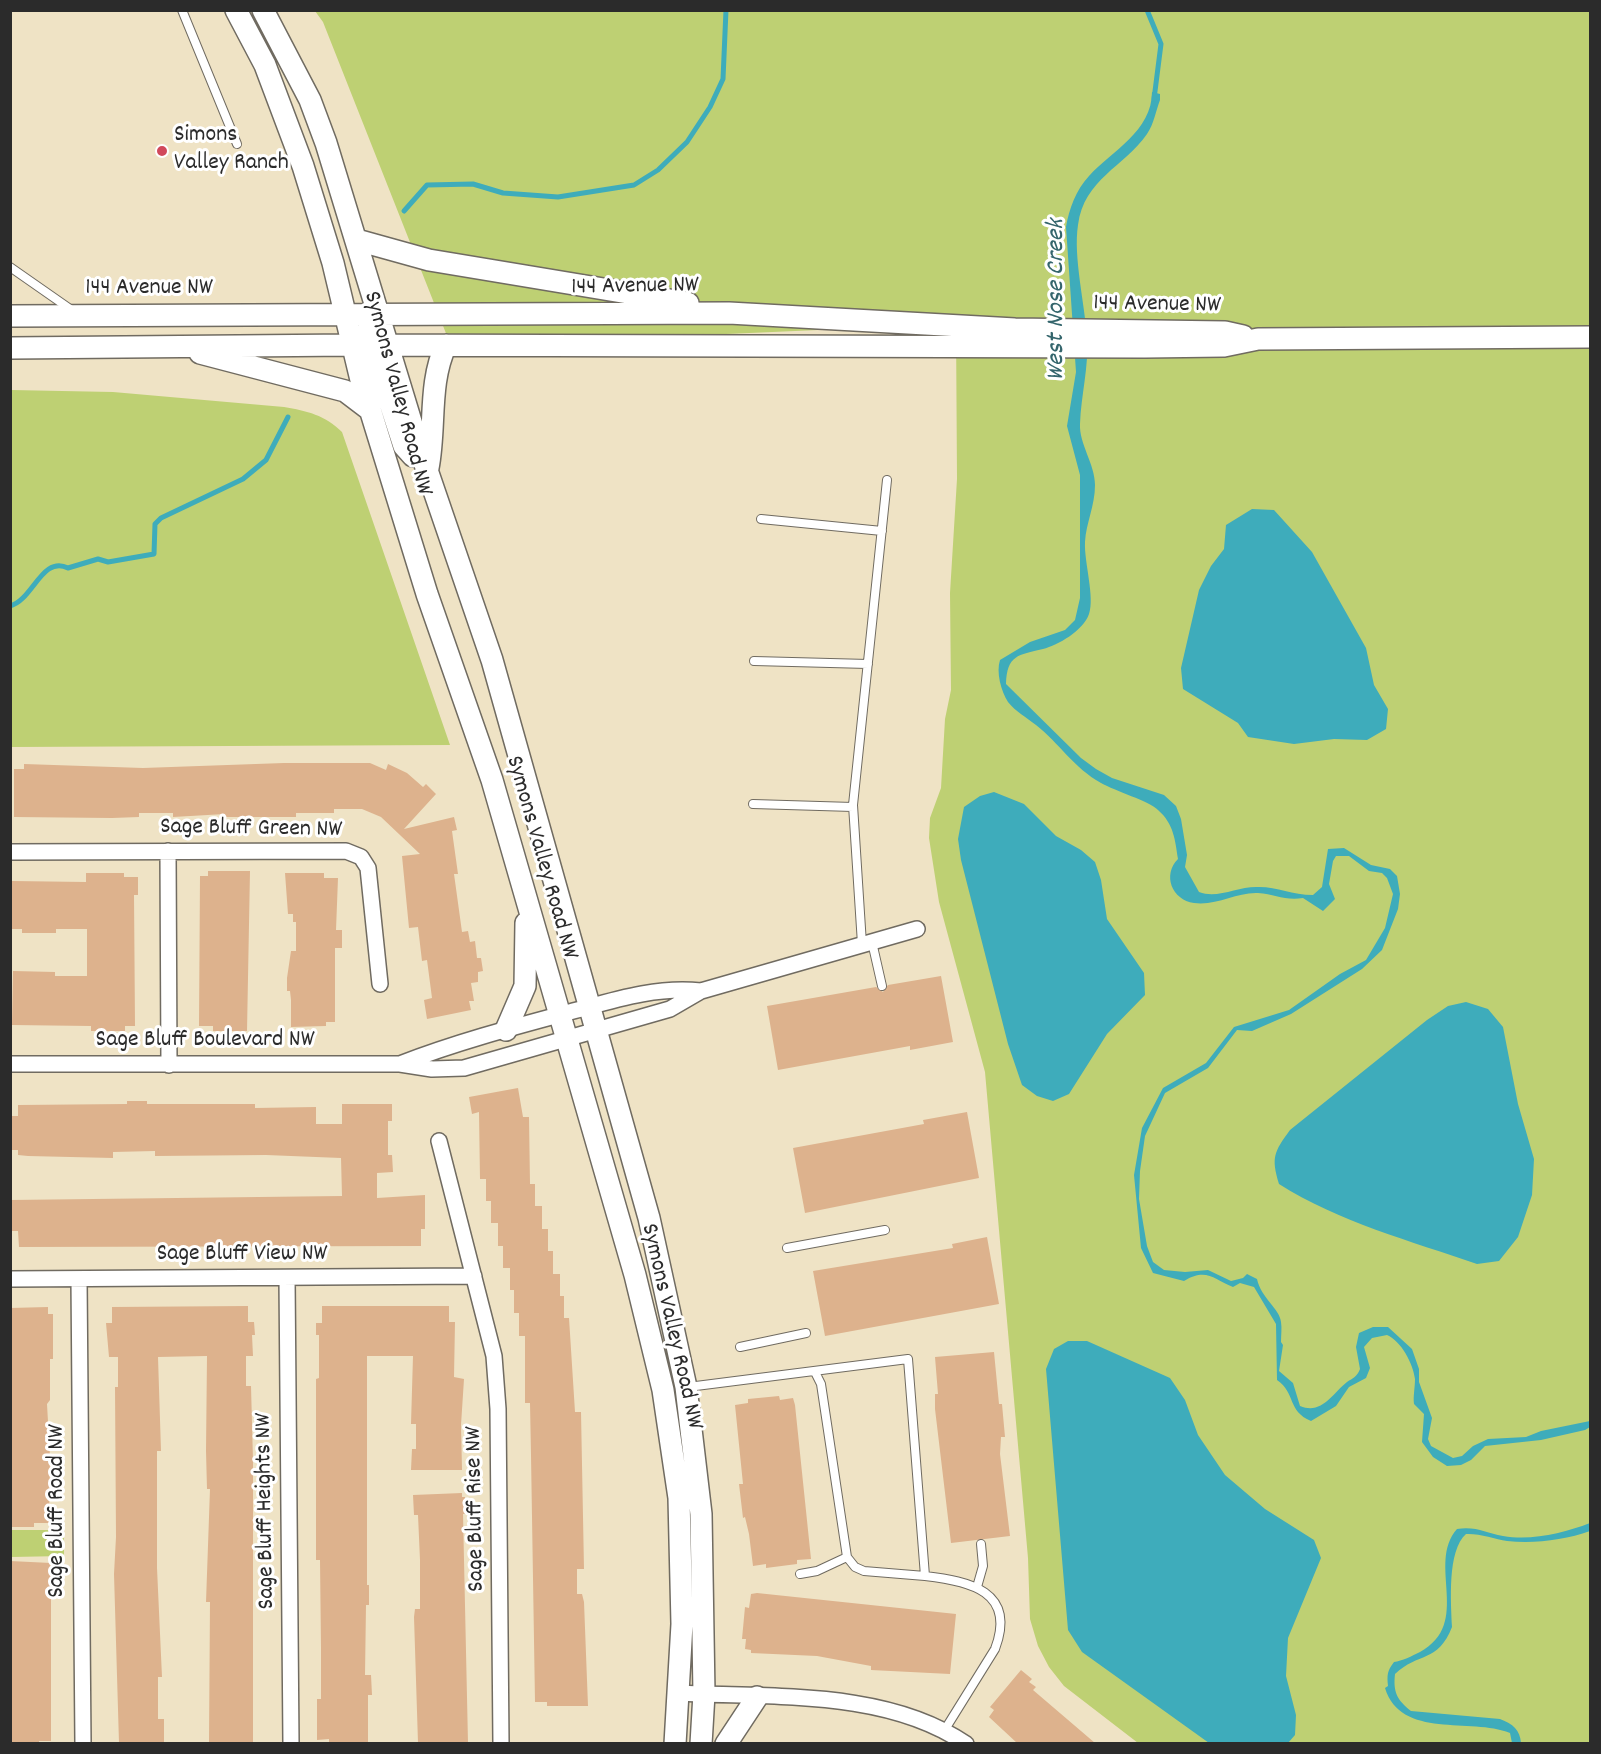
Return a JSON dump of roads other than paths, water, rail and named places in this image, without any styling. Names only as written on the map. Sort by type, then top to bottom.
[{"type":"main road","name":"Symons Valley Road NW","points":[[236,10],[264,65],[293,136],[333,263],[363,315],[371,345],[370,410],[427,594],[492,780],[635,1275],[665,1400],[679,1498],[682,1624],[675,1743]]},
{"type":"main road","name":"Symons Valley Road NW","points":[[263,10],[310,100],[357,240],[363,315],[371,345],[428,472],[498,681],[649,1218],[686,1387],[701,1514],[704,1694],[701,1743]]},
{"type":"main road","points":[[357,240],[429,260],[696,304],[729,313]]},
{"type":"main road","name":"144 Avenue NW","points":[[10,316],[729,313],[1016,338]]},
{"type":"main road","name":"144 Avenue NW","points":[[10,348],[1016,338],[1143,338],[1224,346],[1258,339],[1590,337]]},
{"type":"main road","points":[[428,472],[434,425],[434,376],[446,345]]},
{"type":"main road","points":[[176,346],[345,391],[370,410]]},
{"type":"main road","points":[[506,1030],[525,986],[527,902]]},
{"type":"main road","points":[[726,1743],[758,1698]]},
{"type":"street","points":[[168,851],[169,1065]]},
{"type":"street","name":"Sage Bluff Green NW","points":[[10,852],[346,851],[361,857],[368,868],[380,984]]},
{"type":"street","points":[[700,991],[917,929]]},
{"type":"street","name":"Sage Bluff Boulevard NW","points":[[400,1064],[506,1030],[660,989],[700,991]]},
{"type":"street","name":"Sage Bluff Boulevard NW","points":[[10,1064],[400,1064],[432,1069],[464,1068],[670,1009],[700,991]]},
{"type":"street","name":"Sage Bluff Rise NW","points":[[439,1141],[494,1356],[498,1409],[501,1743]]},
{"type":"street","name":"Sage Bluff View NW","points":[[10,1279],[474,1276]]},
{"type":"street","name":"Sage Bluff Heights NW","points":[[287,1278],[291,1743]]},
{"type":"street","name":"Sage Bluff Road NW","points":[[79,1279],[83,1743]]},
{"type":"street","points":[[678,1693],[868,1706],[909,1716],[966,1743]]},
{"type":"lane","points":[[182,10],[237,144]]},
{"type":"lane","points":[[10,267],[79,315]]},
{"type":"lane","points":[[882,986],[867,943],[853,807],[887,480]]},
{"type":"lane","points":[[761,519],[882,531]]},
{"type":"lane","points":[[754,661],[868,664]]},
{"type":"lane","points":[[753,804],[853,807]]},
{"type":"lane","points":[[786,1248],[885,1230]]},
{"type":"lane","points":[[740,1347],[806,1333]]},
{"type":"lane","points":[[686,1387],[908,1359],[925,1576]]},
{"type":"lane","points":[[815,1372],[820,1384],[847,1557],[855,1567],[864,1570],[964,1581],[977,1587],[990,1598],[997,1610],[999,1637],[988,1660],[944,1731]]},
{"type":"lane","points":[[977,1587],[983,1566],[981,1544]]},
{"type":"lane","points":[[800,1574],[817,1571],[847,1557]]},
{"type":"water","points":[[1152,92],[1160,94],[1160,100],[1147,134],[1096,185],[1082,209],[1078,225],[1077,251],[1087,349],[1080,432],[1093,469],[1095,485],[1085,542],[1091,607],[1086,620],[1063,641],[1016,658],[1009,667],[1006,684],[1081,758],[1096,769],[1112,778],[1164,795],[1176,806],[1181,819],[1187,855],[1185,867],[1199,892],[1213,894],[1263,887],[1313,895],[1322,887],[1328,849],[1344,848],[1371,865],[1390,869],[1397,876],[1400,894],[1398,909],[1382,950],[1362,969],[1291,1014],[1252,1031],[1237,1030],[1208,1068],[1165,1093],[1145,1136],[1139,1199],[1147,1246],[1153,1262],[1164,1270],[1185,1272],[1208,1270],[1231,1281],[1243,1278],[1247,1274],[1257,1279],[1262,1292],[1280,1317],[1283,1345],[1279,1371],[1293,1383],[1300,1406],[1315,1408],[1321,1406],[1355,1377],[1360,1369],[1356,1347],[1359,1333],[1373,1327],[1388,1327],[1412,1349],[1419,1369],[1419,1382],[1432,1418],[1428,1439],[1431,1446],[1453,1458],[1462,1456],[1473,1446],[1488,1439],[1526,1437],[1541,1431],[1590,1421],[1590,1427],[1585,1430],[1541,1440],[1485,1446],[1471,1460],[1461,1465],[1447,1466],[1433,1457],[1422,1442],[1424,1414],[1414,1404],[1414,1373],[1406,1353],[1392,1338],[1387,1335],[1372,1338],[1364,1347],[1370,1368],[1366,1378],[1349,1387],[1336,1406],[1311,1421],[1298,1412],[1287,1390],[1277,1380],[1276,1324],[1254,1287],[1240,1283],[1233,1287],[1205,1275],[1184,1281],[1153,1273],[1141,1248],[1134,1175],[1142,1128],[1163,1088],[1206,1063],[1234,1027],[1289,1010],[1340,974],[1366,960],[1385,928],[1393,894],[1387,878],[1382,873],[1369,871],[1349,856],[1336,856],[1329,884],[1335,899],[1323,911],[1303,898],[1291,899],[1258,893],[1211,903],[1186,901],[1175,892],[1170,879],[1173,865],[1178,859],[1173,833],[1163,815],[1154,807],[1091,777],[1044,732],[1011,706],[1001,687],[1000,660],[1030,642],[1065,630],[1075,620],[1080,598],[1080,475],[1067,426],[1076,372],[1066,227],[1071,207],[1080,187],[1138,129],[1150,106]]},
{"type":"water","points":[[1252,509],[1274,510],[1312,552],[1366,648],[1374,685],[1388,709],[1386,729],[1367,740],[1334,739],[1294,744],[1248,737],[1238,723],[1183,689],[1181,668],[1199,590],[1211,566],[1224,549],[1226,525]]},
{"type":"water","points":[[994,792],[1024,804],[1056,836],[1081,850],[1095,862],[1101,880],[1107,919],[1144,973],[1145,995],[1107,1034],[1069,1094],[1053,1101],[1037,1096],[1022,1085],[1008,1044],[961,860],[958,839],[964,807],[980,796]]},
{"type":"water","points":[[1466,1002],[1488,1009],[1503,1027],[1518,1104],[1534,1159],[1532,1195],[1518,1237],[1499,1261],[1477,1264],[1376,1230],[1326,1209],[1279,1184],[1275,1167],[1277,1150],[1290,1130],[1427,1020],[1448,1006]]},
{"type":"water","points":[[1068,1341],[1087,1341],[1170,1378],[1185,1400],[1198,1435],[1225,1475],[1265,1509],[1314,1540],[1321,1558],[1288,1638],[1286,1676],[1296,1715],[1295,1735],[1288,1743],[1209,1743],[1082,1652],[1068,1630],[1046,1369],[1054,1349]]},
{"type":"water","points":[[1590,1523],[1590,1531],[1539,1542],[1507,1541],[1466,1534],[1460,1542],[1453,1564],[1452,1627],[1434,1652],[1403,1667],[1395,1674],[1397,1695],[1411,1711],[1500,1719],[1515,1728],[1521,1743],[1512,1743],[1510,1733],[1494,1729],[1421,1721],[1406,1715],[1393,1704],[1385,1688],[1388,1686],[1388,1673],[1392,1665],[1394,1662],[1420,1652],[1436,1640],[1444,1625],[1447,1610],[1446,1559],[1449,1543],[1457,1529],[1470,1528],[1503,1536],[1536,1537],[1559,1533]]},
{"type":"waterway","points":[[404,211],[427,185],[473,184],[503,193],[558,197],[634,185],[658,170],[687,142],[710,107],[723,79],[726,10]]},
{"type":"waterway","name":"West Nose Creek","points":[[1147,10],[1161,44],[1154,99]]},
{"type":"waterway","points":[[10,606],[25,596],[51,568],[59,566],[68,568],[98,559],[108,562],[154,554],[155,524],[161,518],[243,479],[266,460],[288,417]]},
{"type":"place","name":"Simons Valley Ranch","points":[[162,151]]}]
